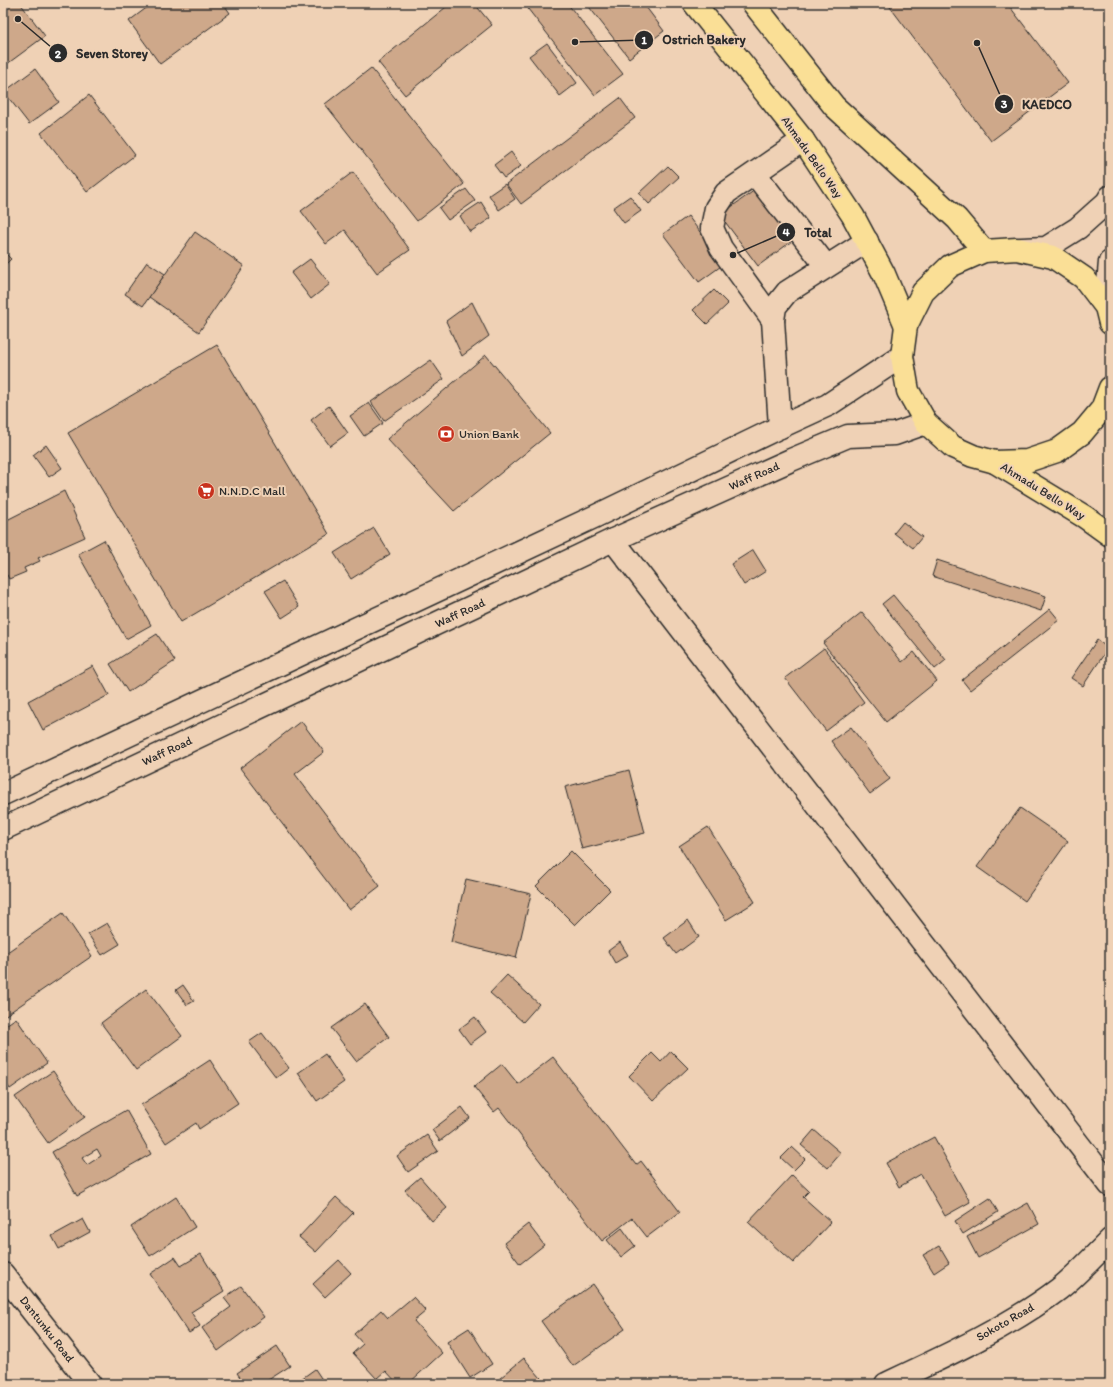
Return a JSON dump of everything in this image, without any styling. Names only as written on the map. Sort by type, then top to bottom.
[{"type":"main road","name":"Ahmadu Bello Way","points":[[694,3],[803,140],[854,216],[884,274],[906,326]]},
{"type":"main road","points":[[753,3],[834,106],[957,219],[984,251]]},
{"type":"main road","points":[[1108,315],[1084,278],[1053,257],[1017,249],[984,251],[950,266],[923,292],[906,326],[902,356],[908,391],[926,423],[953,447],[973,456],[995,462],[1027,460],[1057,451],[1082,433],[1102,409],[1110,388]]},
{"type":"main road","name":"Ahmadu Bello Way","points":[[995,462],[1085,517],[1110,535]]},
{"type":"street","points":[[772,320],[721,248],[712,228],[716,208],[726,193],[803,140]]},
{"type":"street","points":[[755,174],[826,266]]},
{"type":"street","points":[[1017,249],[1046,248],[1078,228],[1110,197]]},
{"type":"street","points":[[780,427],[772,320],[775,307],[787,292],[867,240]]},
{"type":"street","points":[[1108,315],[1110,262]]},
{"type":"street","points":[[3,794],[596,516],[828,405],[902,356]]},
{"type":"street","name":"Waff Road","points":[[3,829],[613,540],[790,460],[848,436],[895,434],[926,423]]},
{"type":"street","points":[[613,540],[1110,1186]]},
{"type":"street","name":"Sokoto Road","points":[[886,1384],[927,1365],[1016,1318],[1060,1288],[1110,1240]]},
{"type":"street","name":"Dantunku Road","points":[[3,1274],[90,1384]]},
{"type":"building","points":[[3,3],[20,3],[45,36],[3,67]]},
{"type":"building","points":[[153,3],[223,3],[230,13],[160,64],[129,21]]},
{"type":"building","points":[[451,3],[474,3],[492,25],[405,95],[378,62]]},
{"type":"building","points":[[536,3],[567,3],[623,74],[595,95],[528,9]]},
{"type":"building","points":[[586,3],[643,3],[664,31],[629,58]]},
{"type":"building","points":[[887,3],[1007,3],[1068,83],[991,141]]},
{"type":"building","points":[[547,43],[577,83],[560,96],[529,56]]},
{"type":"building","points":[[371,68],[464,184],[417,221],[325,104]]},
{"type":"building","points":[[35,69],[59,102],[29,124],[4,92]]},
{"type":"building","points":[[89,95],[135,155],[87,192],[41,133]]},
{"type":"building","points":[[620,98],[635,118],[521,204],[506,184]]},
{"type":"building","points":[[511,152],[521,166],[504,178],[494,165]]},
{"type":"building","points":[[668,166],[679,177],[649,204],[639,193]]},
{"type":"building","points":[[353,172],[410,250],[377,273],[345,230],[326,244],[301,211]]},
{"type":"building","points":[[505,184],[515,199],[499,210],[489,195]]},
{"type":"building","points":[[466,189],[475,201],[448,220],[439,208]]},
{"type":"building","points":[[755,190],[792,241],[758,266],[720,215]]},
{"type":"building","points":[[630,196],[641,211],[624,223],[613,208]]},
{"type":"building","points":[[481,202],[491,218],[470,232],[460,216]]},
{"type":"building","points":[[688,216],[724,264],[699,282],[663,234]]},
{"type":"building","points":[[195,232],[244,266],[199,332],[149,297]]},
{"type":"building","points":[[3,251],[11,259],[3,267]]},
{"type":"building","points":[[310,259],[330,284],[311,299],[291,273]]},
{"type":"building","points":[[147,262],[165,274],[143,306],[125,294]]},
{"type":"building","points":[[714,290],[728,304],[707,324],[693,310]]},
{"type":"building","points":[[472,302],[489,336],[462,356],[446,321]]},
{"type":"building","points":[[217,345],[329,534],[181,622],[68,433]]},
{"type":"building","points":[[486,355],[550,433],[454,511],[387,439]]},
{"type":"building","points":[[431,360],[444,379],[384,421],[371,402]]},
{"type":"building","points":[[369,403],[383,423],[364,436],[350,416]]},
{"type":"building","points":[[329,406],[348,433],[330,446],[311,420]]},
{"type":"building","points":[[46,445],[62,468],[49,477],[33,455]]},
{"type":"building","points":[[64,491],[85,537],[38,558],[40,561],[24,568],[26,572],[9,579],[7,575],[3,577],[3,522]]},
{"type":"building","points":[[903,522],[922,537],[913,548],[894,533]]},
{"type":"building","points":[[374,528],[390,554],[351,579],[334,553]]},
{"type":"building","points":[[104,540],[151,625],[126,639],[78,554]]},
{"type":"building","points":[[753,550],[766,571],[744,585],[731,564]]},
{"type":"building","points":[[937,560],[1046,596],[1041,611],[932,576]]},
{"type":"building","points":[[283,581],[299,607],[282,618],[265,591]]},
{"type":"building","points":[[893,595],[946,660],[935,669],[882,604]]},
{"type":"building","points":[[1050,609],[1059,620],[970,690],[962,680]]},
{"type":"building","points":[[862,612],[902,662],[914,652],[937,681],[886,722],[823,643]]},
{"type":"building","points":[[157,634],[175,661],[128,692],[110,664]]},
{"type":"building","points":[[1097,640],[1108,648],[1083,686],[1071,678]]},
{"type":"building","points":[[824,648],[864,702],[826,731],[785,678]]},
{"type":"building","points":[[93,666],[109,695],[43,730],[28,701]]},
{"type":"building","points":[[301,721],[324,752],[295,774],[380,886],[349,910],[240,768]]},
{"type":"building","points":[[851,727],[890,779],[870,794],[831,741]]},
{"type":"building","points":[[629,770],[645,833],[582,849],[565,787]]},
{"type":"building","points":[[1020,808],[1068,841],[1025,901],[977,867]]},
{"type":"building","points":[[708,827],[755,902],[726,920],[679,846]]},
{"type":"building","points":[[571,851],[610,890],[575,925],[536,886]]},
{"type":"building","points":[[466,879],[531,894],[516,958],[451,942]]},
{"type":"building","points":[[63,913],[92,956],[3,1017],[3,955]]},
{"type":"building","points":[[688,920],[699,937],[676,954],[664,938]]},
{"type":"building","points":[[107,923],[120,944],[102,955],[88,934]]},
{"type":"building","points":[[620,942],[628,955],[615,963],[608,951]]},
{"type":"building","points":[[507,975],[539,1004],[523,1022],[490,993]]},
{"type":"building","points":[[183,985],[194,1001],[187,1005],[176,990]]},
{"type":"building","points":[[146,989],[182,1036],[136,1070],[101,1023]]},
{"type":"building","points":[[365,1004],[389,1037],[356,1061],[331,1028]]},
{"type":"building","points":[[475,1017],[486,1032],[470,1044],[459,1029]]},
{"type":"building","points":[[16,1018],[47,1063],[10,1089],[3,1079],[3,1027]]},
{"type":"building","points":[[262,1033],[289,1068],[276,1078],[249,1042]]},
{"type":"building","points":[[671,1051],[688,1068],[653,1101],[629,1076],[652,1053],[661,1062]]},
{"type":"building","points":[[325,1054],[344,1082],[317,1101],[298,1073]]},
{"type":"building","points":[[553,1057],[636,1165],[641,1161],[680,1212],[647,1237],[632,1218],[602,1241],[499,1108],[494,1112],[474,1087],[502,1064],[518,1084]]},
{"type":"building","points":[[210,1060],[238,1103],[199,1129],[196,1123],[166,1143],[141,1105]]},
{"type":"building","points":[[53,1071],[85,1117],[48,1143],[15,1097]]},
{"type":"building","points":[[462,1107],[470,1118],[440,1141],[432,1130]]},
{"type":"building","points":[[126,1110],[151,1154],[77,1196],[52,1152]],"holes":[[[97,1149],[101,1156],[87,1165],[82,1158]]]},
{"type":"building","points":[[814,1130],[841,1153],[828,1168],[801,1145]]},
{"type":"building","points":[[427,1135],[438,1151],[408,1172],[397,1156]]},
{"type":"building","points":[[934,1137],[970,1202],[945,1216],[921,1174],[899,1187],[886,1163]]},
{"type":"building","points":[[792,1147],[805,1159],[794,1170],[781,1158]]},
{"type":"building","points":[[792,1175],[809,1191],[803,1197],[831,1222],[793,1263],[748,1222]]},
{"type":"building","points":[[420,1177],[447,1208],[432,1221],[405,1190]]},
{"type":"building","points":[[176,1197],[195,1227],[150,1256],[131,1227]]},
{"type":"building","points":[[336,1197],[353,1213],[316,1252],[299,1237]]},
{"type":"building","points":[[990,1198],[998,1212],[963,1234],[955,1221]]},
{"type":"building","points":[[1028,1203],[1039,1224],[978,1258],[967,1237]]},
{"type":"building","points":[[83,1219],[90,1232],[59,1249],[52,1236]]},
{"type":"building","points":[[528,1224],[544,1245],[520,1264],[504,1243]]},
{"type":"building","points":[[622,1228],[635,1246],[621,1257],[607,1240]]},
{"type":"building","points":[[939,1246],[949,1263],[934,1273],[923,1255]]},
{"type":"building","points":[[201,1254],[224,1291],[191,1312],[200,1326],[189,1333],[150,1274],[175,1257],[181,1266]]},
{"type":"building","points":[[339,1260],[351,1273],[325,1297],[313,1284]]},
{"type":"building","points":[[593,1284],[625,1329],[573,1366],[541,1321]]},
{"type":"building","points":[[241,1286],[264,1317],[218,1351],[202,1328],[231,1307],[224,1298]]},
{"type":"building","points":[[413,1297],[426,1311],[414,1321],[442,1353],[408,1384],[398,1384],[386,1371],[377,1379],[353,1353],[363,1344],[354,1334],[381,1310],[388,1318]]},
{"type":"building","points":[[469,1328],[492,1364],[470,1378],[447,1342]]},
{"type":"building","points":[[277,1346],[290,1366],[262,1384],[245,1384],[237,1373]]},
{"type":"building","points":[[524,1358],[546,1384],[493,1384]]},
{"type":"building","points":[[315,1369],[325,1384],[294,1384]]},
{"type":"place","name":"Seven Storey","points":[[18,19]]},
{"type":"place","name":"Ostrich Bakery","points":[[575,42]]},
{"type":"place","name":"KAEDCO","points":[[977,43]]},
{"type":"place","name":"Total","points":[[733,255]]},
{"type":"place","name":"Union Bank","points":[[446,434]]},
{"type":"place","name":"N.N.D.C Mall","points":[[206,491]]}]
